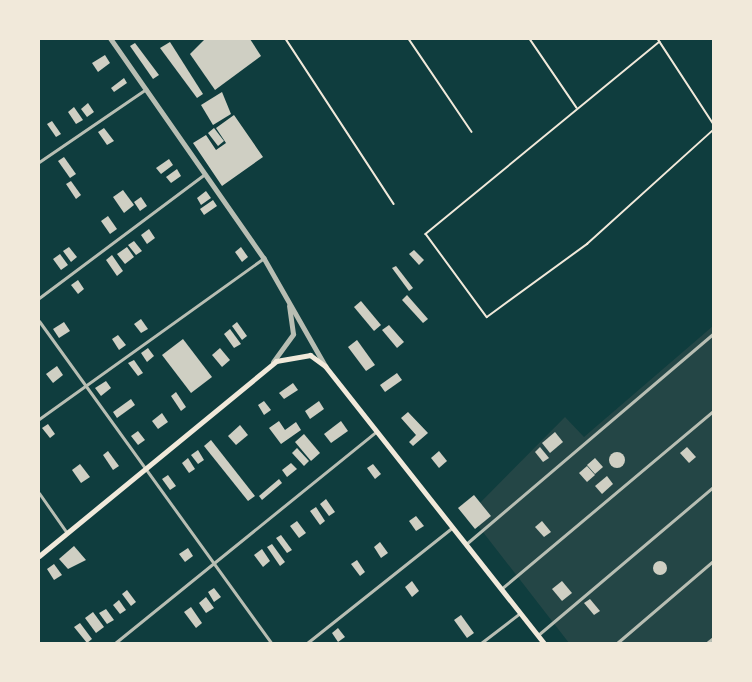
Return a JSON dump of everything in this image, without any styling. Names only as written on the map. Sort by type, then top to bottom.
[{"type":"main road","points":[[39,556],[268,368],[299,354],[325,366],[544,643]]},
{"type":"street","points":[[111,39],[264,258],[325,366]]},
{"type":"street","points":[[39,162],[146,89]]},
{"type":"street","points":[[39,298],[205,174]]},
{"type":"street","points":[[39,419],[264,258]]},
{"type":"street","points":[[268,368],[293,334],[287,298]]},
{"type":"street","points":[[39,321],[271,643]]},
{"type":"street","points":[[466,544],[713,334]]},
{"type":"street","points":[[501,589],[713,411]]},
{"type":"street","points":[[115,643],[376,432]]},
{"type":"street","points":[[537,635],[713,487]]},
{"type":"street","points":[[39,493],[67,533]]},
{"type":"street","points":[[307,643],[453,527]]},
{"type":"street","points":[[616,643],[713,561]]},
{"type":"street","points":[[481,643],[520,613]]},
{"type":"street","points":[[707,643],[713,638]]},
{"type":"path","points":[[286,39],[394,204]]},
{"type":"path","points":[[409,39],[472,132]]},
{"type":"path","points":[[530,39],[577,108]]},
{"type":"path","points":[[658,39],[713,123]]},
{"type":"path","points":[[660,42],[426,234],[486,317],[587,244],[713,130]]},
{"type":"shaded area","points":[[713,326],[713,643],[569,643],[469,514],[565,417],[584,437]]},
{"type":"building","points":[[205,39],[250,39],[261,56],[215,90],[190,54]]},
{"type":"building","points":[[170,42],[203,94],[197,98],[160,48]]},
{"type":"building","points":[[135,43],[159,75],[153,79],[130,46]]},
{"type":"building","points":[[105,55],[110,63],[98,72],[92,63]]},
{"type":"building","points":[[124,78],[127,83],[114,92],[111,88]]},
{"type":"building","points":[[222,92],[231,114],[213,125],[201,105]]},
{"type":"building","points":[[88,103],[94,112],[87,117],[81,109]]},
{"type":"building","points":[[74,107],[83,120],[76,124],[68,112]]},
{"type":"building","points":[[234,115],[263,157],[222,186],[193,143],[206,135],[216,150],[226,143],[216,128]]},
{"type":"building","points":[[52,121],[61,134],[56,137],[47,124]]},
{"type":"building","points":[[104,128],[114,141],[107,145],[98,132]]},
{"type":"building","points":[[214,128],[224,141],[218,146],[208,133]]},
{"type":"building","points":[[64,157],[76,174],[70,178],[58,161]]},
{"type":"building","points":[[169,159],[173,165],[161,174],[156,168]]},
{"type":"building","points":[[177,169],[181,176],[171,183],[166,177]]},
{"type":"building","points":[[71,181],[81,195],[76,199],[66,184]]},
{"type":"building","points":[[123,190],[134,205],[124,213],[113,197]]},
{"type":"building","points":[[206,191],[211,198],[201,205],[197,198]]},
{"type":"building","points":[[141,197],[147,206],[140,211],[134,202]]},
{"type":"building","points":[[213,200],[217,206],[204,215],[200,209]]},
{"type":"building","points":[[108,216],[117,229],[110,234],[101,221]]},
{"type":"building","points":[[149,229],[155,238],[147,244],[141,235]]},
{"type":"building","points":[[134,241],[142,251],[136,255],[128,245]]},
{"type":"building","points":[[69,247],[77,257],[71,262],[63,251]]},
{"type":"building","points":[[127,247],[134,257],[125,264],[117,254]]},
{"type":"building","points":[[241,247],[248,257],[242,262],[235,252]]},
{"type":"building","points":[[414,250],[424,260],[419,265],[409,254]]},
{"type":"building","points":[[60,254],[68,265],[61,270],[53,259]]},
{"type":"building","points":[[112,255],[123,271],[117,276],[106,260]]},
{"type":"building","points":[[396,266],[413,288],[409,291],[392,268]]},
{"type":"building","points":[[78,280],[84,289],[78,294],[71,285]]},
{"type":"building","points":[[407,295],[428,319],[423,323],[402,300]]},
{"type":"building","points":[[361,301],[381,325],[374,331],[354,307]]},
{"type":"building","points":[[141,319],[148,329],[141,333],[134,324]]},
{"type":"building","points":[[64,322],[70,331],[59,338],[53,329]]},
{"type":"building","points":[[237,322],[247,336],[242,340],[232,326]]},
{"type":"building","points":[[389,325],[404,342],[397,348],[382,330]]},
{"type":"building","points":[[230,329],[241,344],[234,348],[224,334]]},
{"type":"building","points":[[118,335],[126,345],[119,350],[112,339]]},
{"type":"building","points":[[183,339],[212,377],[191,393],[162,355]]},
{"type":"building","points":[[357,340],[375,365],[366,371],[348,347]]},
{"type":"building","points":[[148,348],[154,356],[147,362],[141,353]]},
{"type":"building","points":[[220,348],[230,360],[222,367],[212,355]]},
{"type":"building","points":[[134,360],[143,373],[138,376],[128,363]]},
{"type":"building","points":[[57,366],[63,375],[53,383],[46,374]]},
{"type":"building","points":[[397,373],[402,380],[385,392],[380,385]]},
{"type":"building","points":[[106,381],[111,388],[101,396],[95,388]]},
{"type":"building","points":[[293,383],[298,390],[284,399],[279,393]]},
{"type":"building","points":[[176,392],[186,407],[181,411],[171,396]]},
{"type":"building","points":[[131,399],[135,405],[117,418],[113,412]]},
{"type":"building","points":[[264,401],[271,410],[264,415],[258,405]]},
{"type":"building","points":[[319,401],[324,409],[310,419],[305,411]]},
{"type":"building","points":[[408,412],[428,433],[413,446],[409,442],[416,435],[401,418]]},
{"type":"building","points":[[162,413],[168,422],[158,429],[152,421]]},
{"type":"building","points":[[279,421],[285,430],[296,422],[301,430],[281,444],[269,428]]},
{"type":"building","points":[[341,421],[348,431],[331,443],[324,434]]},
{"type":"building","points":[[48,424],[55,434],[50,438],[42,428]]},
{"type":"building","points":[[240,425],[248,435],[236,445],[228,436]]},
{"type":"building","points":[[138,431],[145,440],[138,445],[131,436]]},
{"type":"building","points":[[555,432],[563,442],[550,453],[542,443]]},
{"type":"building","points":[[304,434],[320,453],[311,461],[295,442]]},
{"type":"building","points":[[211,440],[255,496],[248,501],[204,446]]},
{"type":"building","points":[[540,447],[549,458],[543,462],[535,452]]},
{"type":"building","points":[[687,447],[696,457],[689,463],[680,453]]},
{"type":"building","points":[[297,448],[309,461],[304,466],[292,453]]},
{"type":"building","points":[[198,450],[204,460],[198,464],[191,455]]},
{"type":"building","points":[[108,451],[119,466],[113,470],[103,455]]},
{"type":"building","points":[[439,451],[447,461],[439,468],[431,458]]},
{"type":"building","points":[[617,452],[623,454],[625,460],[623,466],[617,468],[611,466],[609,460],[611,454]]},
{"type":"building","points":[[188,458],[195,469],[189,473],[182,463]]},
{"type":"building","points":[[595,458],[603,467],[595,474],[587,465]]},
{"type":"building","points":[[291,463],[297,469],[287,477],[282,470]]},
{"type":"building","points":[[80,464],[90,477],[81,483],[72,470]]},
{"type":"building","points":[[373,464],[381,474],[375,479],[367,468]]},
{"type":"building","points":[[587,466],[595,475],[587,482],[579,473]]},
{"type":"building","points":[[168,475],[176,486],[170,490],[162,479]]},
{"type":"building","points":[[607,476],[613,484],[602,494],[595,486]]},
{"type":"building","points":[[279,479],[282,483],[262,500],[259,496]]},
{"type":"building","points":[[474,495],[491,516],[475,529],[458,508]]},
{"type":"building","points":[[326,499],[335,512],[329,516],[320,504]]},
{"type":"building","points":[[316,507],[325,521],[320,525],[310,511]]},
{"type":"building","points":[[416,516],[424,526],[416,531],[409,521]]},
{"type":"building","points":[[297,521],[306,533],[299,538],[290,526]]},
{"type":"building","points":[[542,521],[551,532],[544,537],[535,527]]},
{"type":"building","points":[[281,535],[292,550],[287,553],[276,538]]},
{"type":"building","points":[[380,542],[388,553],[381,558],[374,547]]},
{"type":"building","points":[[272,544],[285,562],[280,566],[267,547]]},
{"type":"building","points":[[74,546],[86,560],[68,569],[59,559]]},
{"type":"building","points":[[188,548],[193,556],[185,562],[179,554]]},
{"type":"building","points":[[262,549],[270,561],[263,567],[254,555]]},
{"type":"building","points":[[357,560],[365,572],[360,576],[351,564]]},
{"type":"building","points":[[660,561],[665,563],[667,568],[665,573],[660,575],[655,573],[653,568],[655,563]]},
{"type":"building","points":[[54,564],[62,575],[54,580],[47,569]]},
{"type":"building","points":[[412,581],[419,591],[412,597],[405,587]]},
{"type":"building","points":[[562,581],[572,593],[562,601],[552,589]]},
{"type":"building","points":[[214,588],[221,597],[214,602],[208,592]]},
{"type":"building","points":[[127,590],[136,602],[131,606],[122,594]]},
{"type":"building","points":[[206,597],[214,608],[206,613],[199,603]]},
{"type":"building","points":[[590,599],[600,611],[594,615],[584,603]]},
{"type":"building","points":[[119,600],[126,610],[120,614],[113,605]]},
{"type":"building","points":[[191,607],[202,623],[196,628],[184,612]]},
{"type":"building","points":[[106,609],[114,620],[107,624],[99,613]]},
{"type":"building","points":[[93,612],[104,627],[96,633],[85,618]]},
{"type":"building","points":[[461,615],[474,633],[467,638],[454,620]]},
{"type":"building","points":[[80,623],[92,639],[87,643],[74,627]]},
{"type":"building","points":[[338,628],[345,637],[338,642],[332,633]]}]
